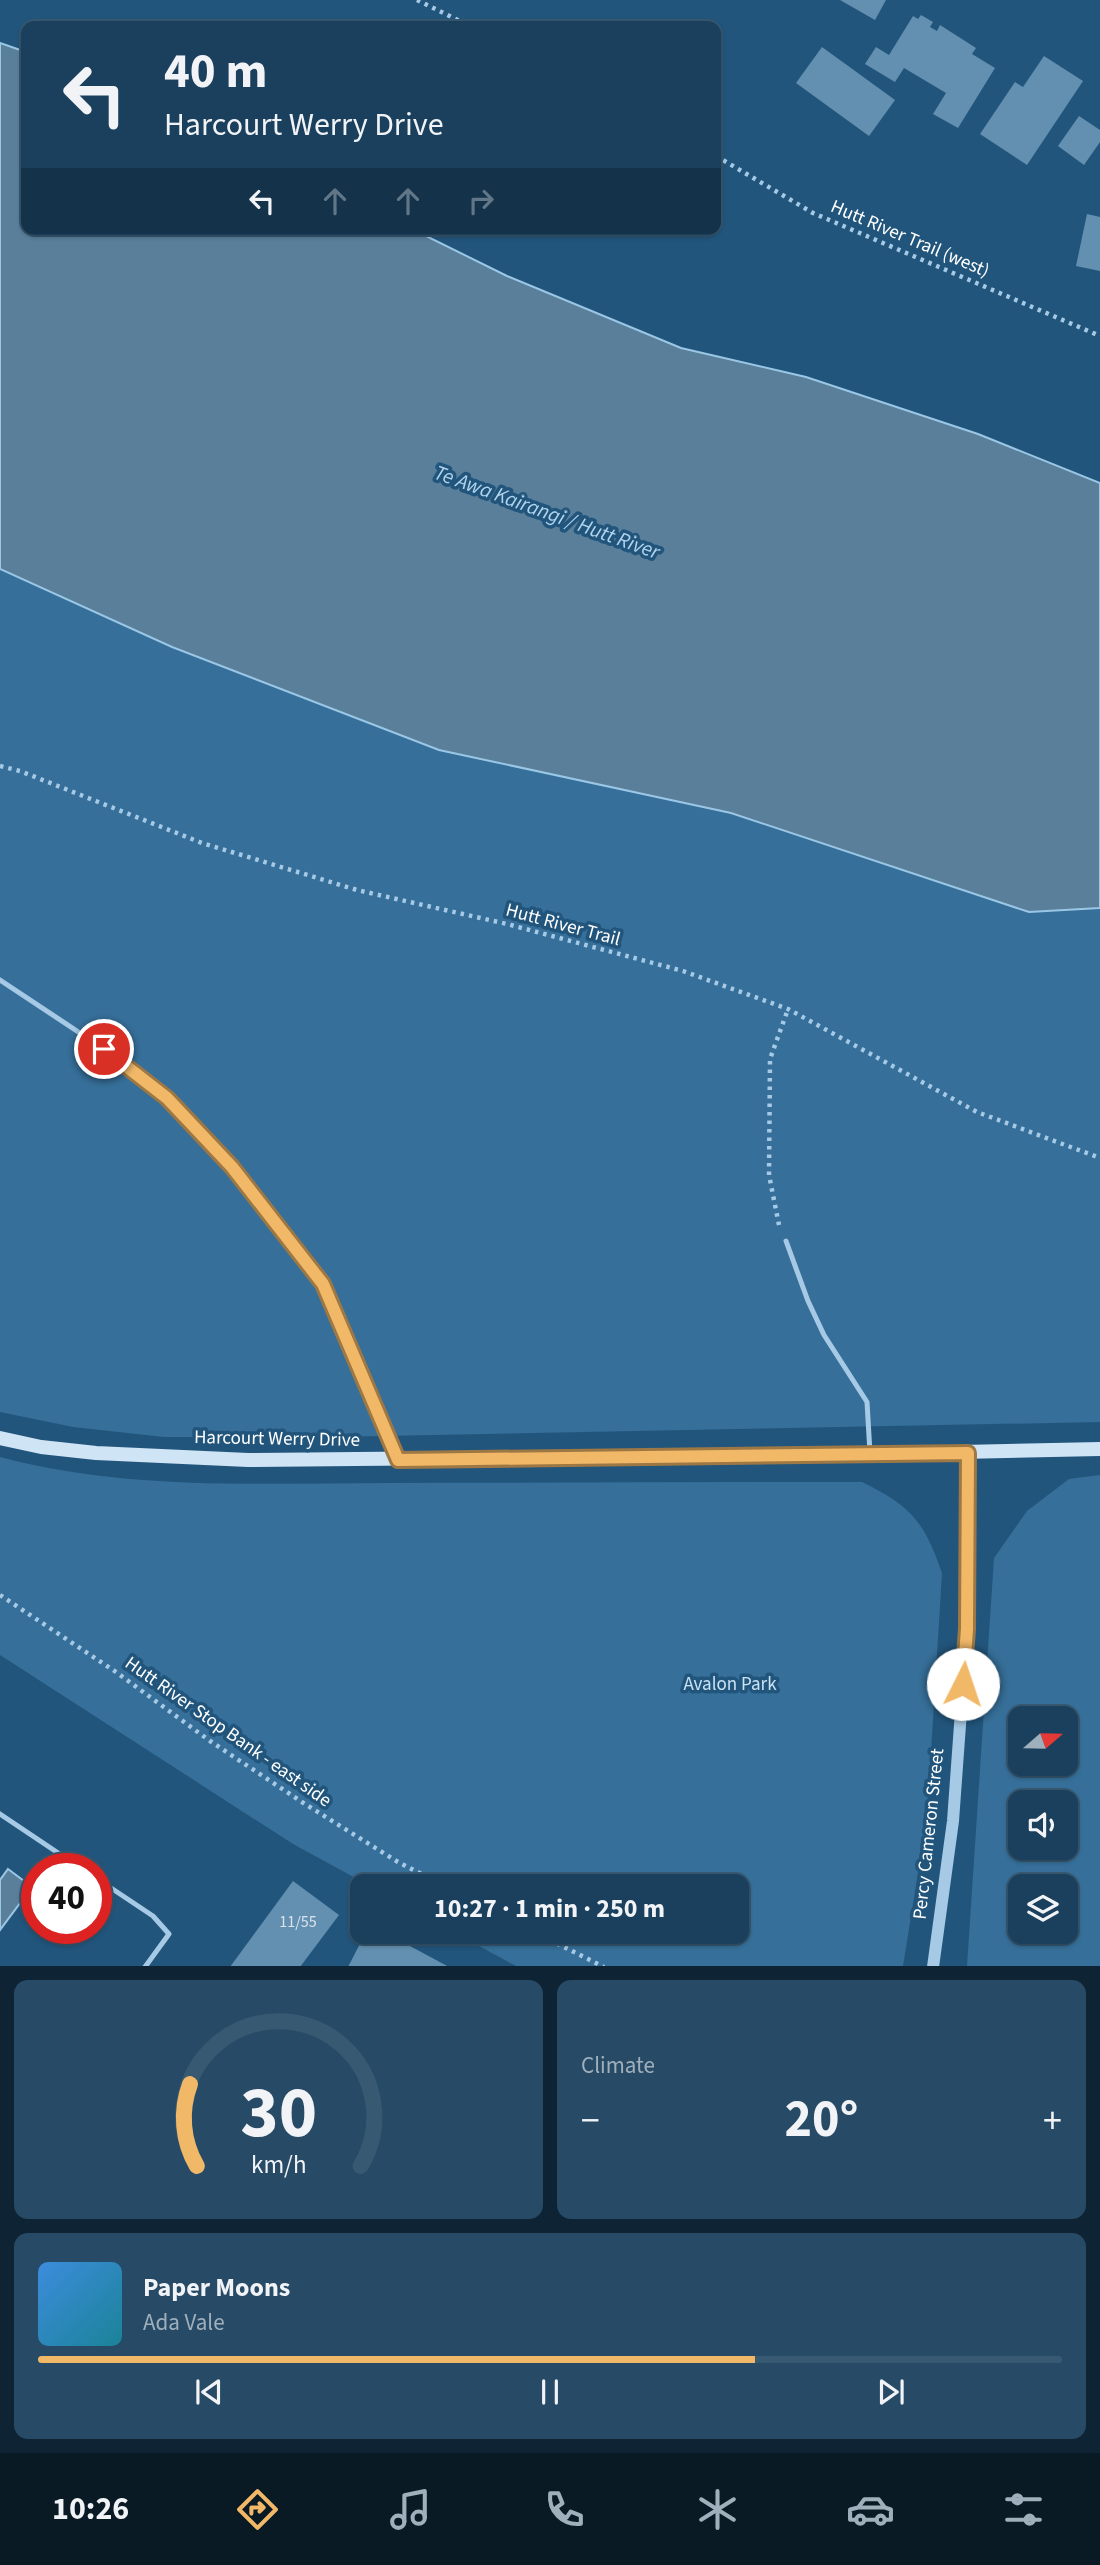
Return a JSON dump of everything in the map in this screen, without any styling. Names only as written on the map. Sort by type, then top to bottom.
[{"type":"main road","name":"Harcourt Werry Drive","points":[[0,1438],[41,1447],[96,1453],[248,1460],[968,1453],[1100,1449]]},
{"type":"street","name":"Percy Cameron Street","points":[[933,1966],[953,1821],[966,1643],[968,1453]]},
{"type":"lane","points":[[0,980],[94,1042],[167,1098],[232,1167],[323,1284],[398,1460]]},
{"type":"lane","points":[[786,1241],[824,1335],[867,1402],[870,1454]]},
{"type":"lane","points":[[0,1814],[58,1853]]},
{"type":"lane","points":[[112,1889],[153,1916],[169,1934],[145,1966]]},
{"type":"path","points":[[417,0],[460,21]]},
{"type":"path","name":"Hutt River Trail (west)","points":[[721,159],[813,213],[1100,336]]},
{"type":"path","name":"Hutt River Trail","points":[[0,766],[20,771],[202,843],[357,890],[507,924],[683,971],[788,1009],[977,1112],[1100,1158]]},
{"type":"path","points":[[786,1241],[780,1227],[769,1175],[770,1059],[788,1009]]},
{"type":"path","name":"Hutt River Stop Bank - east side","points":[[0,1595],[117,1672],[210,1741],[305,1804],[421,1874]]},
{"type":"path","points":[[559,1944],[604,1966]]},
{"type":"green space","points":[[0,569],[172,648],[439,750],[731,813],[1029,912],[1100,908],[1100,1422],[331,1437],[164,1437],[73,1427],[0,1412]]},
{"type":"green space","name":"Avalon Park","points":[[0,1457],[96,1475],[194,1483],[862,1482],[893,1499],[914,1517],[929,1540],[942,1573],[927,1817],[903,1966],[516,1966],[475,1944],[749,1944],[749,1874],[350,1875],[293,1844],[0,1655]]},
{"type":"green space","points":[[1100,1475],[1100,1966],[967,1966],[994,1558],[1027,1511],[1069,1479]]},
{"type":"water","name":"Te Awa Kairangi / Hutt River","points":[[0,43],[21,50],[21,235],[424,235],[507,276],[681,348],[806,377],[978,434],[1100,483],[1100,908],[1029,912],[731,813],[439,750],[172,647],[0,569]]},
{"type":"water","points":[[8,1869],[21,1879],[21,1902],[0,1930],[0,1880]]},
{"type":"building","points":[[840,0],[886,0],[875,20]]},
{"type":"building","points":[[921,15],[933,22],[930,27],[937,31],[940,25],[976,48],[972,54],[995,68],[958,128],[933,114],[946,93],[904,68],[895,82],[865,64],[876,47],[889,55],[913,16],[918,19]]},
{"type":"building","points":[[822,47],[895,100],[869,136],[796,83]]},
{"type":"building","points":[[1044,56],[1083,81],[1027,165],[980,134],[1015,82],[1023,87]]},
{"type":"building","points":[[1079,116],[1100,130],[1100,142],[1084,165],[1058,146]]},
{"type":"building","points":[[1087,214],[1100,217],[1100,271],[1076,266]]},
{"type":"building","points":[[293,1881],[339,1915],[301,1966],[231,1966]]},
{"type":"building","points":[[360,1944],[406,1944],[447,1966],[349,1966]]},
{"type":"route","points":[[104,1049],[167,1098],[232,1167],[323,1284],[398,1460],[968,1453],[967,1629],[963,1684]]}]
